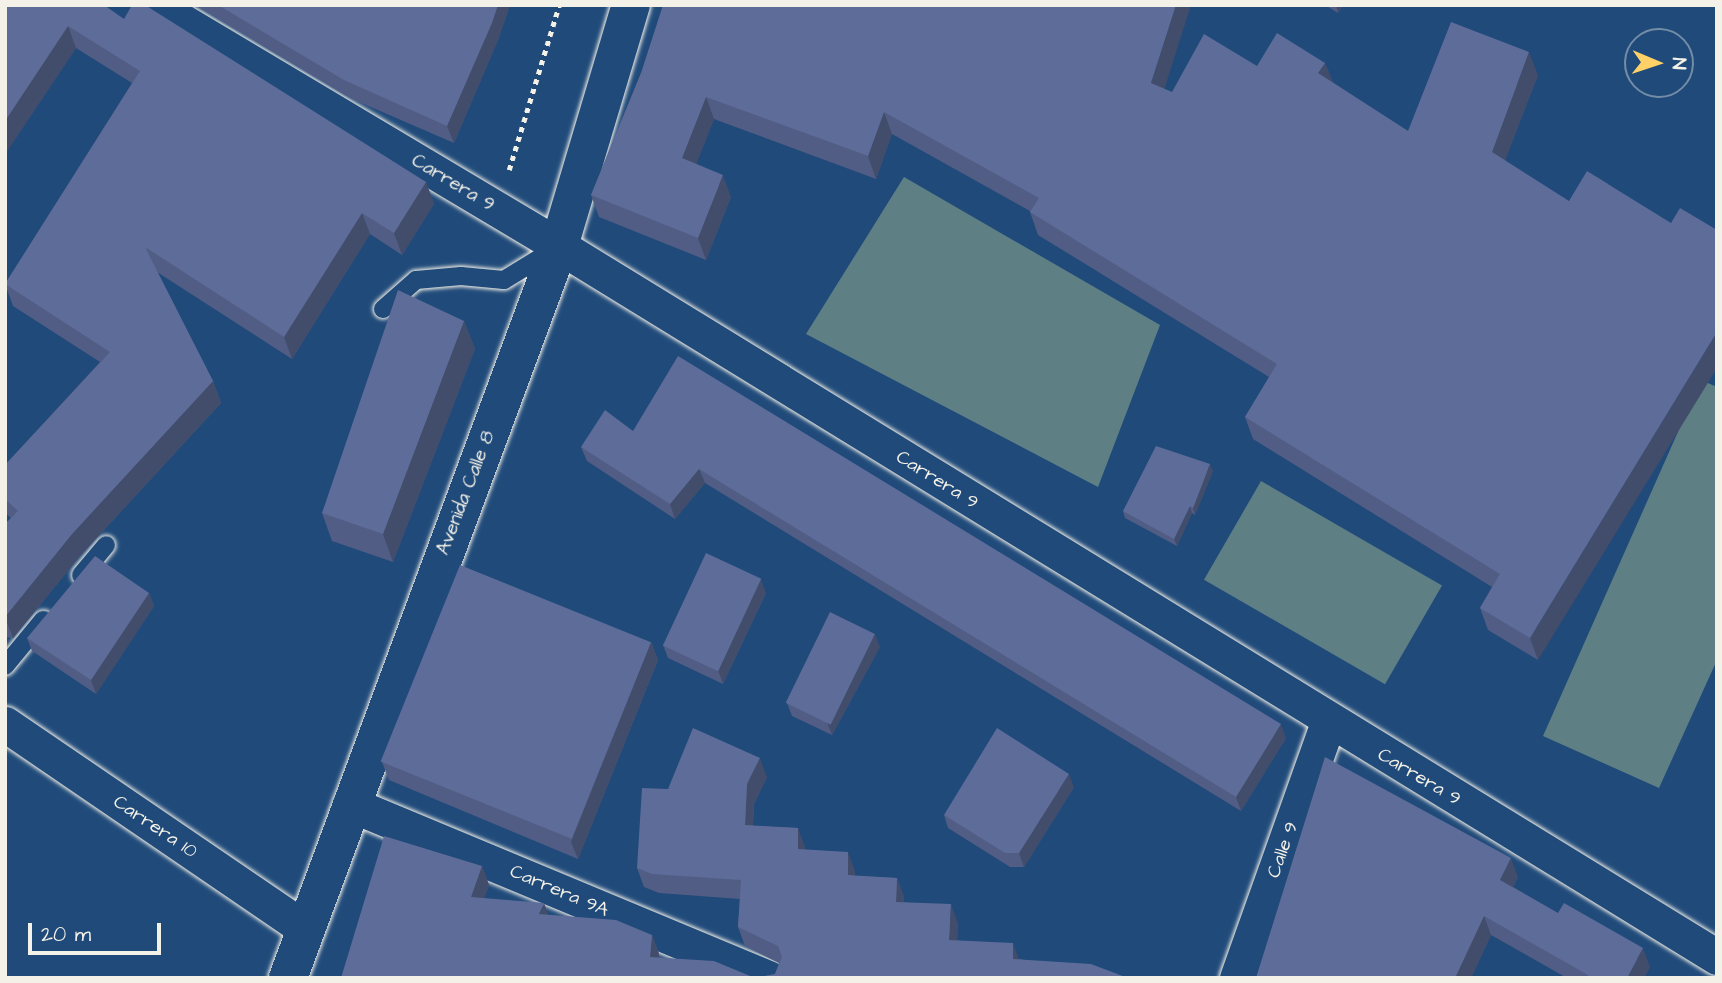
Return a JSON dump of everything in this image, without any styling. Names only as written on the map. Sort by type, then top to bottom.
[{"type":"main road","name":"Avenida Calle 8","points":[[288,978],[350,804],[559,246],[631,5]]},
{"type":"street","name":"Carrera 9","points":[[155,5],[515,219],[1328,722],[1717,956]]},
{"type":"street","name":"Calle 9","points":[[1237,978],[1328,722]]},
{"type":"street","name":"Carrera 10","points":[[5,724],[305,929]]},
{"type":"street","name":"Carrera 9A","points":[[350,804],[769,978]]},
{"type":"street","points":[[1709,978],[1717,956]]},
{"type":"lane","points":[[383,309],[416,280],[461,276],[504,280],[559,246]]},
{"type":"lane","points":[[72,585],[106,545]]},
{"type":"lane","points":[[5,666],[55,606]]},
{"type":"path","points":[[515,219],[508,175],[559,5]]},
{"type":"green space","points":[[904,177],[1160,325],[1098,487],[806,334]]},
{"type":"green space","points":[[1701,380],[1717,387],[1717,660],[1659,788],[1543,736]]},
{"type":"green space","points":[[1261,481],[1442,586],[1385,684],[1204,580]]},
{"type":"building","points":[[5,5],[104,5],[124,19],[132,5],[145,5],[426,182],[394,233],[362,213],[284,337],[145,247],[213,381],[72,534],[5,617],[5,524],[18,511],[5,499],[5,465],[110,352],[5,284],[140,71],[68,26],[5,121]]},
{"type":"building","points":[[218,5],[498,5],[447,126],[344,80]]},
{"type":"building","points":[[663,5],[1176,5],[1151,83],[1172,92],[1204,34],[1257,66],[1277,33],[1325,63],[1318,73],[1408,131],[1451,22],[1529,52],[1492,152],[1569,201],[1587,171],[1671,223],[1680,208],[1717,230],[1717,332],[1530,638],[1480,608],[1500,574],[1245,417],[1277,364],[1030,212],[1039,198],[884,112],[868,156],[706,97],[682,158],[723,175],[698,238],[591,195],[641,73]]},
{"type":"building","points":[[398,290],[464,321],[383,534],[322,513]]},
{"type":"building","points":[[678,356],[1281,724],[1236,797],[699,469],[670,504],[581,447],[605,410],[633,431]]},
{"type":"building","points":[[1156,446],[1210,464],[1193,508],[1190,506],[1174,539],[1123,511]]},
{"type":"building","points":[[706,553],[761,579],[718,671],[663,645]]},
{"type":"building","points":[[95,556],[149,593],[91,680],[27,638]]},
{"type":"building","points":[[460,565],[651,642],[572,839],[381,762]]},
{"type":"building","points":[[830,612],[875,634],[831,725],[786,703]]},
{"type":"building","points":[[693,728],[760,758],[747,784],[745,825],[798,828],[798,849],[848,852],[848,875],[897,878],[896,902],[951,904],[949,940],[1013,943],[1013,959],[1091,964],[1128,978],[755,978],[775,974],[782,957],[778,946],[738,927],[741,880],[652,874],[637,868],[642,788],[668,789]]},
{"type":"building","points":[[997,728],[1069,774],[1019,853],[1005,853],[944,815]]},
{"type":"building","points":[[1325,757],[1511,858],[1500,880],[1558,913],[1564,903],[1643,948],[1627,978],[1587,978],[1588,975],[1484,916],[1455,978],[1256,978]]},
{"type":"building","points":[[384,836],[482,866],[471,897],[544,903],[539,914],[616,920],[652,935],[650,957],[714,961],[755,978],[341,978]]}]
